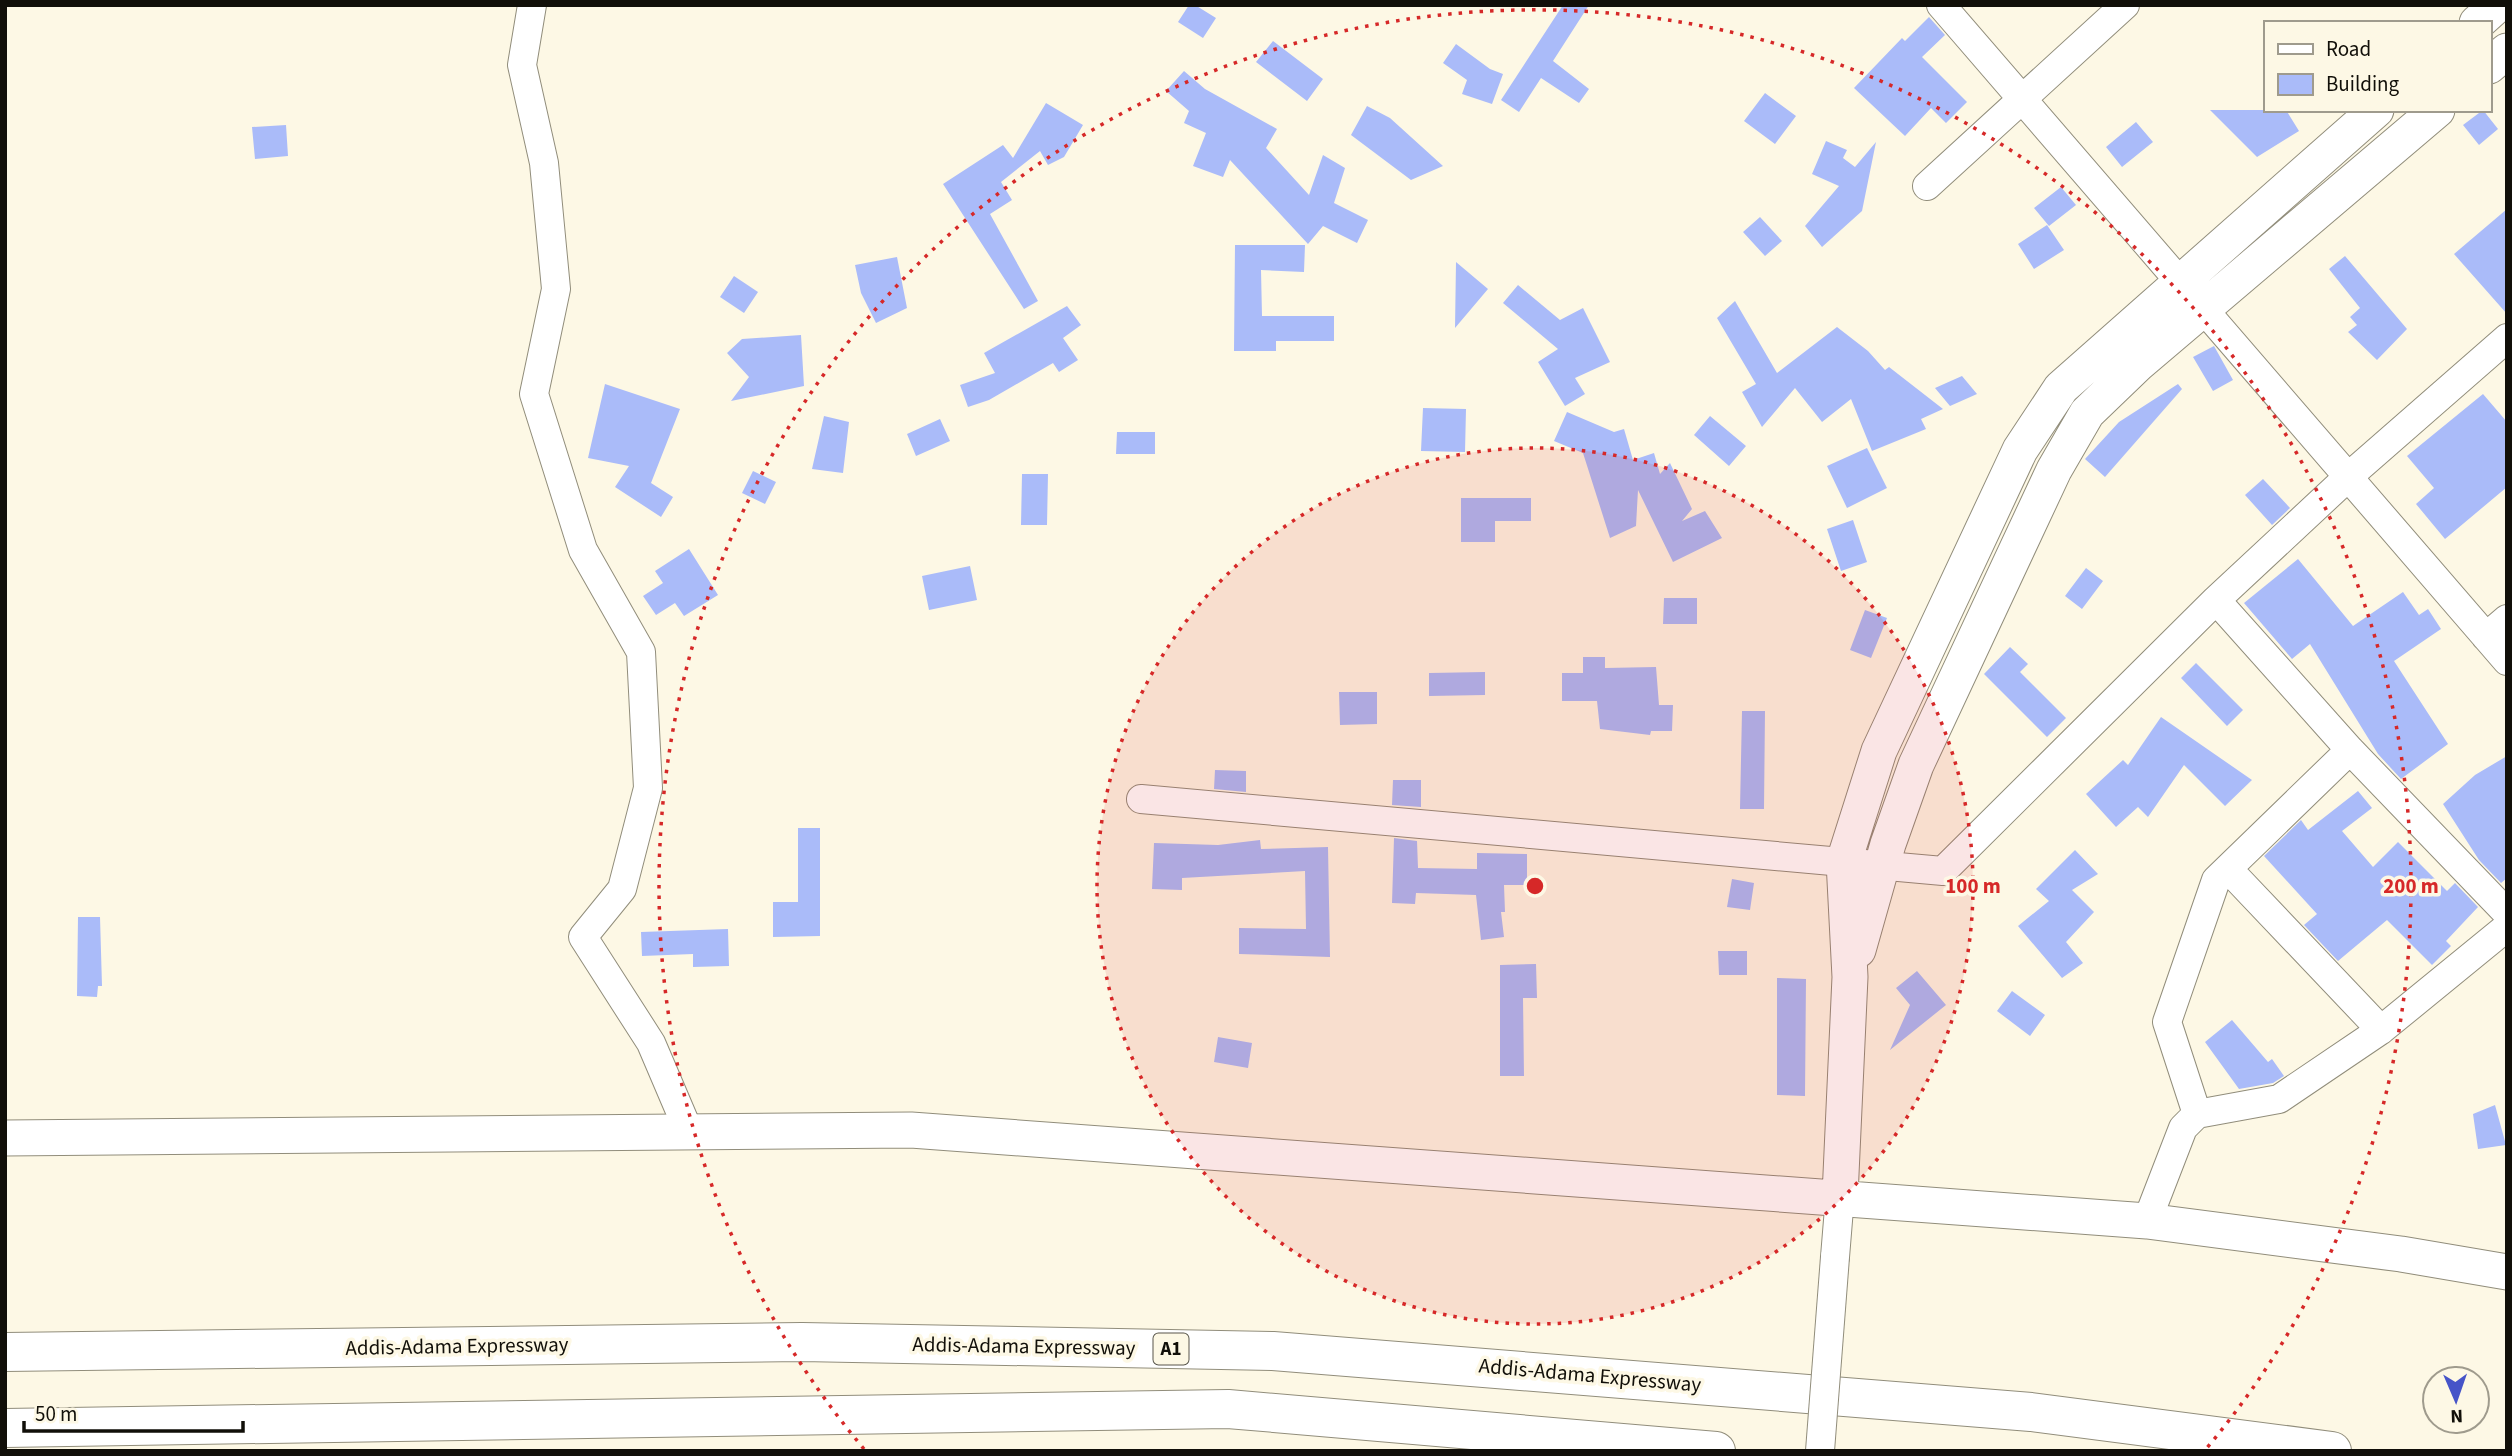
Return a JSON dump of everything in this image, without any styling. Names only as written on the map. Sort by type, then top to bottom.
[{"type":"highway","name":"Addis-Adama Expressway","points":[[5,1352],[802,1342],[1273,1351],[2031,1412],[2332,1451]]},
{"type":"highway","points":[[5,1428],[1228,1409],[1716,1451]]},
{"type":"street","points":[[533,5],[522,65],[544,163],[556,289],[534,394],[583,550],[641,652],[648,788],[622,889],[583,936],[651,1043],[689,1132]]},
{"type":"street","points":[[1941,5],[2348,477],[2497,628],[2507,661]]},
{"type":"street","points":[[1927,186],[2125,5]]},
{"type":"street","points":[[2479,21],[2497,5]]},
{"type":"street","points":[[2491,64],[2507,51]]},
{"type":"street","points":[[1820,1451],[1840,1196],[1850,977],[1844,861],[1879,751],[2020,450],[2061,388],[2374,112]]},
{"type":"street","points":[[1850,977],[1881,867],[1916,765],[2054,470],[2087,413],[2138,364],[2435,112]]},
{"type":"street","points":[[1141,799],[1943,871],[2216,600],[2348,477],[2507,338]]},
{"type":"street","points":[[2216,600],[2350,750],[2507,913]]},
{"type":"street","points":[[2197,1114],[2167,1022],[2216,880],[2350,750]]},
{"type":"street","points":[[2228,869],[2381,1030]]},
{"type":"street","points":[[2147,1221],[2183,1128],[2197,1114],[2279,1099],[2381,1030],[2507,927]]},
{"type":"street","points":[[5,1138],[911,1130],[1840,1196],[2147,1221],[2401,1254],[2507,1272]]},
{"type":"building","points":[[1189,5],[1195,5],[1216,18],[1203,38],[1178,22]]},
{"type":"building","points":[[1563,5],[1589,5],[1553,61],[1589,89],[1579,103],[1541,78],[1519,112],[1501,100]]},
{"type":"building","points":[[1929,17],[1945,35],[1922,57],[1967,102],[1946,123],[1931,108],[1905,136],[1854,88],[1902,38],[1905,41]]},
{"type":"building","points":[[1273,41],[1323,79],[1307,101],[1256,62]]},
{"type":"building","points":[[1456,44],[1490,69],[1503,74],[1492,104],[1462,94],[1467,80],[1443,63]]},
{"type":"building","points":[[1184,71],[1205,89],[1277,129],[1266,148],[1309,195],[1323,155],[1345,168],[1334,203],[1368,220],[1357,243],[1323,226],[1308,244],[1230,160],[1223,177],[1193,166],[1206,133],[1184,123],[1189,111],[1166,91]]},
{"type":"building","points":[[1765,93],[1796,116],[1775,144],[1744,121]]},
{"type":"building","points":[[1046,103],[1083,125],[1064,157],[1048,165],[1040,151],[1001,182],[1012,200],[990,214],[1038,301],[1024,309],[943,184],[1003,145],[1013,158]]},
{"type":"building","points":[[1367,106],[1390,118],[1443,166],[1411,180],[1351,135]]},
{"type":"building","points":[[2210,110],[2287,112],[2299,131],[2257,157]]},
{"type":"building","points":[[2480,112],[2485,112],[2498,129],[2479,145],[2463,125]]},
{"type":"building","points":[[2136,122],[2153,142],[2122,167],[2106,147]]},
{"type":"building","points":[[286,125],[288,156],[255,159],[252,127]]},
{"type":"building","points":[[1826,141],[1847,150],[1843,158],[1855,167],[1876,142],[1862,211],[1822,247],[1805,226],[1839,186],[1812,174]]},
{"type":"building","points":[[2061,187],[2076,205],[2049,226],[2034,208]]},
{"type":"building","points":[[2507,209],[2507,314],[2454,254]]},
{"type":"building","points":[[1760,217],[1782,241],[1765,256],[1743,232]]},
{"type":"building","points":[[2047,225],[2064,250],[2034,269],[2018,244]]},
{"type":"building","points":[[1235,245],[1305,245],[1304,272],[1261,270],[1262,316],[1334,316],[1334,341],[1276,341],[1276,351],[1234,351]]},
{"type":"building","points":[[2345,256],[2407,329],[2377,360],[2348,332],[2357,325],[2350,317],[2360,308],[2329,269]]},
{"type":"building","points":[[897,257],[907,308],[876,323],[861,293],[855,265]]},
{"type":"building","points":[[1456,262],[1488,289],[1455,328]]},
{"type":"building","points":[[734,276],[758,292],[744,313],[720,297]]},
{"type":"building","points":[[1518,285],[1560,320],[1583,308],[1610,362],[1575,378],[1585,394],[1565,406],[1538,362],[1558,349],[1503,303]]},
{"type":"building","points":[[1735,301],[1777,373],[1837,327],[1868,351],[1885,370],[1889,367],[1943,409],[1921,419],[1926,429],[1872,451],[1851,399],[1822,422],[1795,388],[1762,427],[1742,392],[1756,384],[1717,318]]},
{"type":"building","points":[[1067,306],[1081,325],[1063,338],[1078,360],[1059,372],[1053,363],[989,400],[968,407],[960,385],[995,373],[984,353]]},
{"type":"building","points":[[801,335],[804,386],[731,401],[749,377],[727,353],[742,339]]},
{"type":"building","points":[[2214,346],[2233,380],[2213,391],[2193,357]]},
{"type":"building","points":[[1962,376],[1977,394],[1950,406],[1935,388]]},
{"type":"building","points":[[605,384],[680,409],[651,483],[673,497],[661,517],[615,487],[629,466],[588,458]]},
{"type":"building","points":[[2178,384],[2182,389],[2105,477],[2085,459],[2119,422]]},
{"type":"building","points":[[2483,394],[2507,422],[2507,487],[2445,539],[2416,504],[2434,488],[2407,456]]},
{"type":"building","points":[[1423,408],[1466,409],[1465,452],[1421,451]]},
{"type":"building","points":[[1567,412],[1614,432],[1624,429],[1633,460],[1654,453],[1660,474],[1670,463],[1692,509],[1682,521],[1705,511],[1722,538],[1673,562],[1638,490],[1636,526],[1610,538],[1583,453],[1554,441]]},
{"type":"building","points":[[824,416],[849,422],[843,473],[812,469]]},
{"type":"building","points":[[1710,416],[1746,446],[1729,466],[1694,435]]},
{"type":"building","points":[[940,419],[950,441],[916,456],[907,434]]},
{"type":"building","points":[[1117,432],[1155,432],[1155,454],[1116,454]]},
{"type":"building","points":[[1867,448],[1887,488],[1847,508],[1827,466]]},
{"type":"building","points":[[753,471],[776,482],[765,504],[742,493]]},
{"type":"building","points":[[1022,474],[1048,474],[1047,525],[1021,525]]},
{"type":"building","points":[[2263,479],[2290,508],[2272,525],[2245,495]]},
{"type":"building","points":[[1461,498],[1531,498],[1531,521],[1495,521],[1495,542],[1461,542]]},
{"type":"building","points":[[1853,520],[1867,562],[1841,571],[1827,529]]},
{"type":"building","points":[[689,549],[718,595],[684,616],[675,603],[656,615],[643,596],[663,583],[655,571]]},
{"type":"building","points":[[2298,559],[2353,626],[2403,592],[2419,615],[2428,609],[2441,629],[2394,661],[2448,744],[2401,779],[2378,754],[2310,644],[2292,659],[2244,603]]},
{"type":"building","points":[[970,566],[977,600],[929,610],[922,576]]},
{"type":"building","points":[[2086,568],[2103,581],[2082,609],[2065,596]]},
{"type":"building","points":[[1664,598],[1697,598],[1697,624],[1663,624]]},
{"type":"building","points":[[1865,610],[1887,618],[1871,658],[1850,650]]},
{"type":"building","points":[[2010,647],[2028,664],[2020,672],[2066,718],[2047,737],[1984,674]]},
{"type":"building","points":[[1583,657],[1605,657],[1605,668],[1656,667],[1659,705],[1673,705],[1672,731],[1651,731],[1650,735],[1600,729],[1597,701],[1562,701],[1562,673],[1583,673]]},
{"type":"building","points":[[2196,663],[2243,710],[2227,726],[2181,678]]},
{"type":"building","points":[[1485,672],[1485,695],[1429,696],[1429,673]]},
{"type":"building","points":[[1339,692],[1377,692],[1377,724],[1340,725]]},
{"type":"building","points":[[1742,711],[1765,711],[1764,809],[1740,809]]},
{"type":"building","points":[[2161,717],[2252,780],[2225,806],[2184,765],[2148,817],[2138,807],[2116,827],[2086,794],[2123,760],[2128,765]]},
{"type":"building","points":[[2507,756],[2507,878],[2501,883],[2479,860],[2443,804],[2475,775]]},
{"type":"building","points":[[1215,770],[1246,771],[1246,792],[1214,789]]},
{"type":"building","points":[[1393,780],[1421,780],[1421,807],[1392,805]]},
{"type":"building","points":[[2358,791],[2372,808],[2342,831],[2373,867],[2398,842],[2447,891],[2455,883],[2478,907],[2446,941],[2451,946],[2432,965],[2387,920],[2338,961],[2304,925],[2317,914],[2264,856],[2301,820],[2308,830]]},
{"type":"building","points":[[798,828],[820,828],[820,936],[773,937],[773,902],[798,902]]},
{"type":"building","points":[[1394,838],[1417,841],[1418,868],[1477,869],[1477,853],[1527,854],[1527,885],[1504,885],[1505,912],[1501,912],[1504,937],[1481,940],[1476,895],[1416,893],[1415,904],[1392,903]]},
{"type":"building","points":[[1260,840],[1261,849],[1328,847],[1330,957],[1239,954],[1239,928],[1306,929],[1305,871],[1182,878],[1182,890],[1152,889],[1154,843],[1218,845]]},
{"type":"building","points":[[2075,850],[2098,874],[2072,890],[2094,912],[2066,942],[2083,963],[2062,978],[2018,926],[2049,901],[2036,889]]},
{"type":"building","points":[[1732,879],[1754,883],[1750,910],[1727,907]]},
{"type":"building","points":[[78,917],[100,917],[102,986],[98,986],[97,997],[77,996]]},
{"type":"building","points":[[728,929],[729,966],[693,967],[693,954],[642,956],[641,932]]},
{"type":"building","points":[[1718,951],[1747,951],[1747,975],[1719,975]]},
{"type":"building","points":[[1536,964],[1537,998],[1523,998],[1524,1076],[1500,1076],[1500,965]]},
{"type":"building","points":[[1917,971],[1946,1005],[1890,1050],[1910,1005],[1896,988]]},
{"type":"building","points":[[1777,978],[1806,979],[1805,1096],[1777,1095]]},
{"type":"building","points":[[2012,991],[2045,1015],[2030,1036],[1997,1011]]},
{"type":"building","points":[[2232,1020],[2268,1062],[2272,1059],[2284,1076],[2273,1083],[2239,1089],[2205,1042]]},
{"type":"building","points":[[1218,1037],[1252,1043],[1248,1068],[1214,1062]]},
{"type":"building","points":[[2495,1105],[2506,1145],[2478,1149],[2473,1114]]}]
